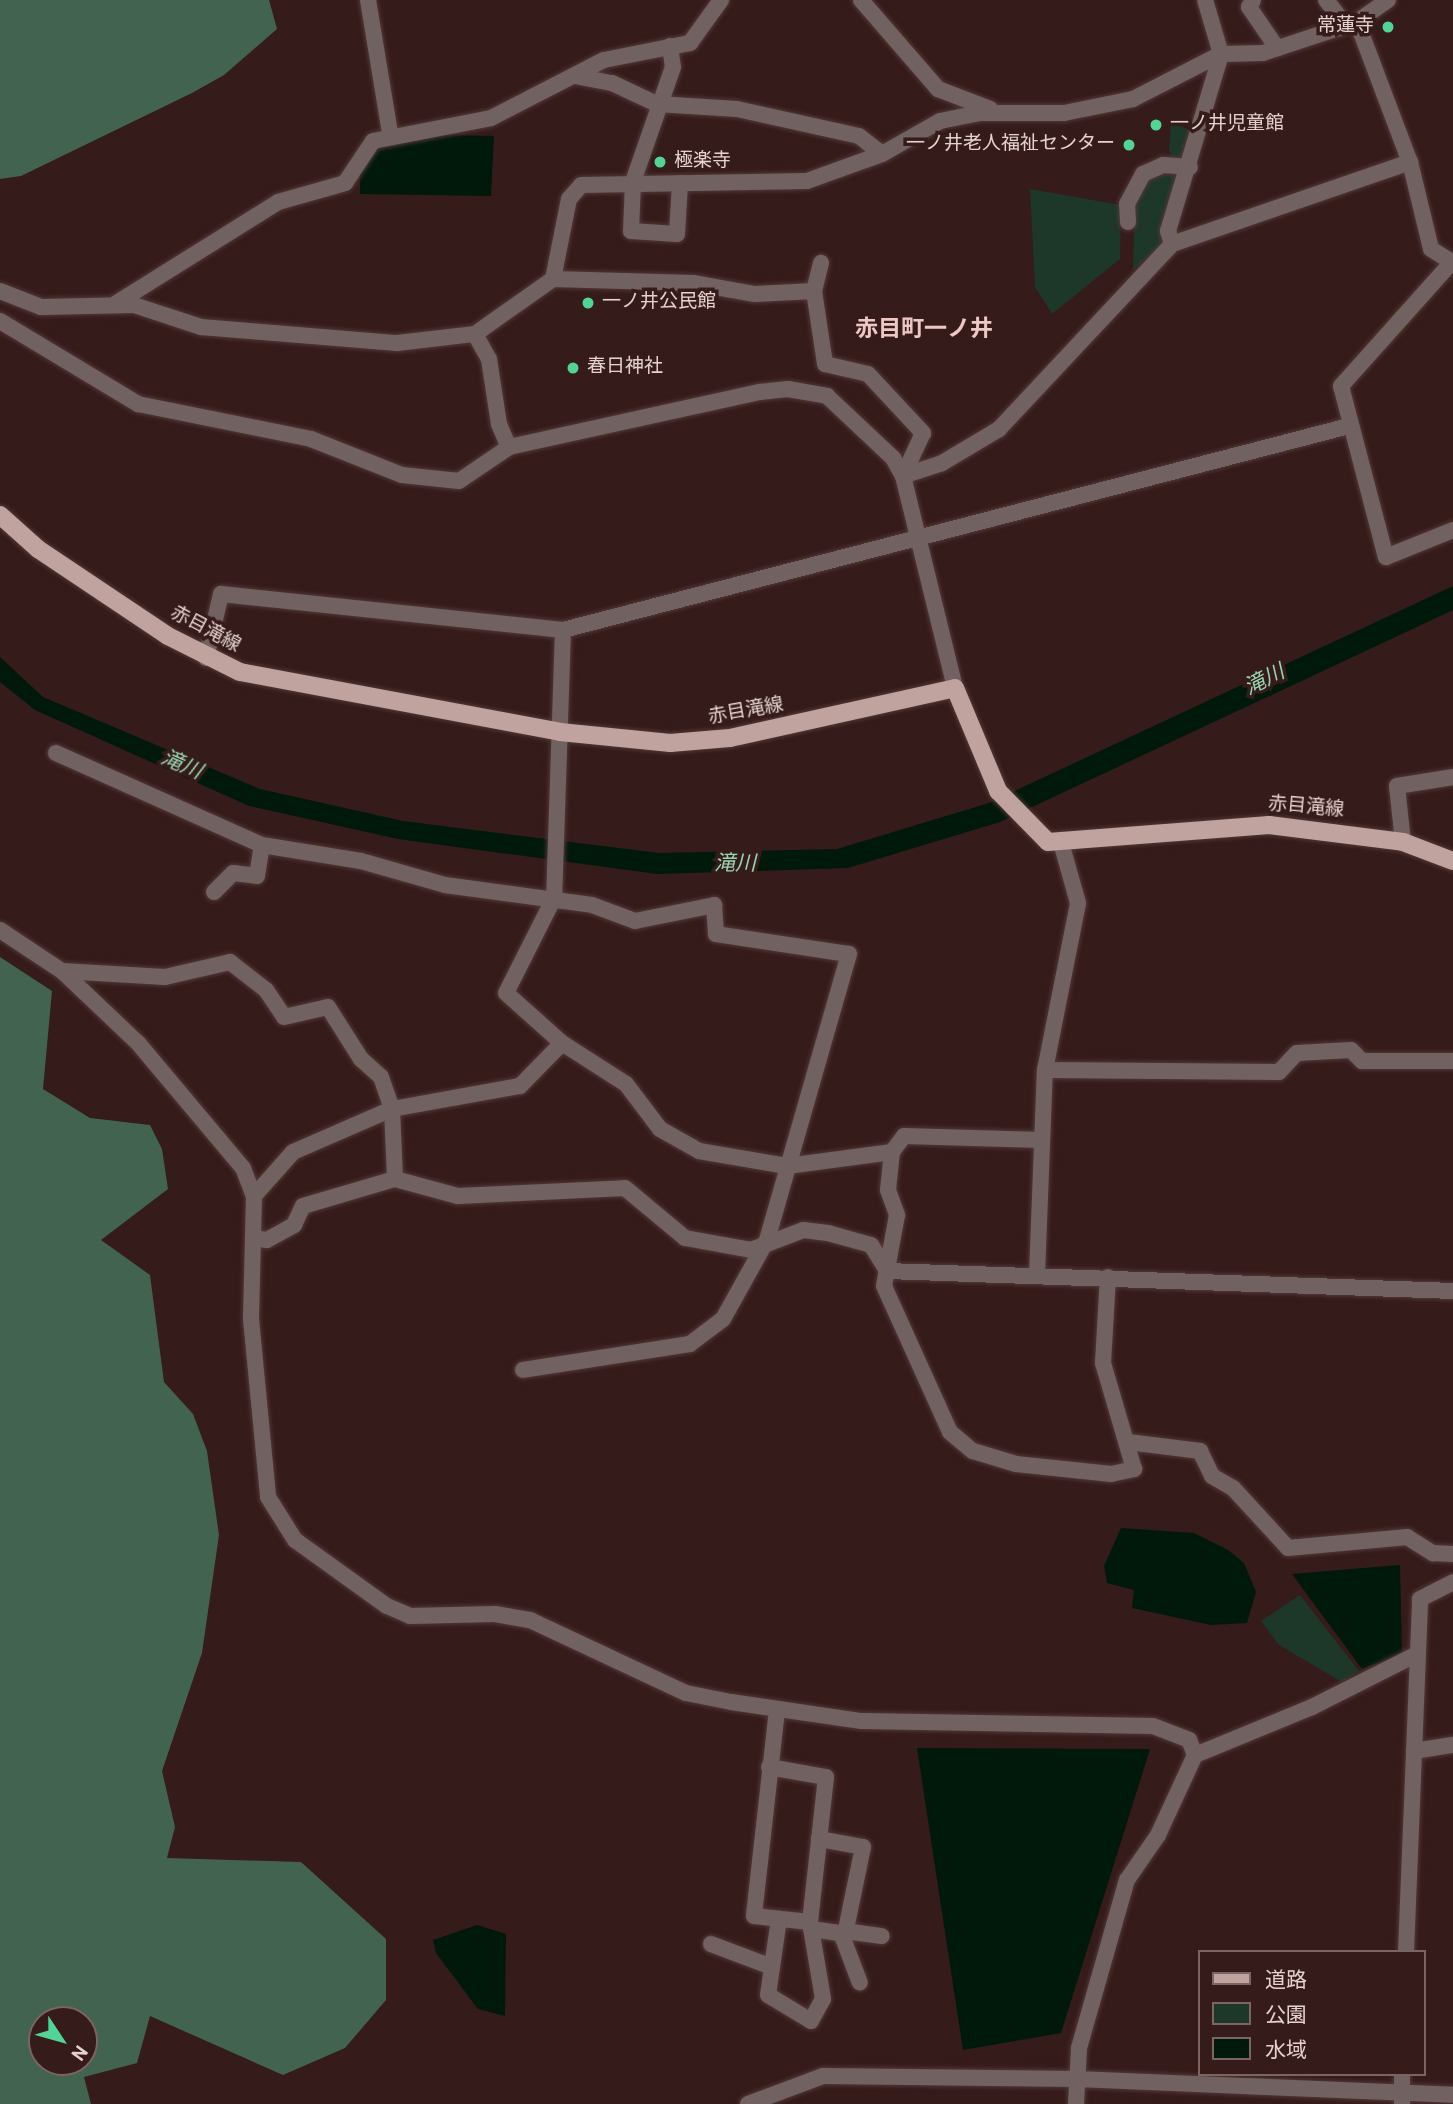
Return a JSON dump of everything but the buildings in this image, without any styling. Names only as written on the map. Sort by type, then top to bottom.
[{"type":"main road","name":"赤目滝線","points":[[0,514],[38,549],[206,658],[253,674],[560,732],[670,743],[730,738],[954,688]]},
{"type":"main road","points":[[954,688],[998,791],[1032,830],[1062,846]]},
{"type":"main road","name":"赤目滝線","points":[[1062,846],[1232,825],[1403,842],[1453,861]]},
{"type":"street","points":[[368,0],[390,133]]},
{"type":"street","points":[[115,304],[173,262],[278,202],[345,183],[373,141],[390,133],[491,118],[604,60],[690,43],[721,0]]},
{"type":"street","points":[[861,0],[938,89],[1023,117]]},
{"type":"street","points":[[1172,244],[1168,232],[1191,167],[1222,54],[1205,0]]},
{"type":"street","points":[[1254,0],[1249,7],[1277,48]]},
{"type":"street","points":[[1326,0],[1351,23],[1409,162],[1431,248],[1452,263],[1342,386],[1349,426],[1386,556],[1453,530]]},
{"type":"street","points":[[553,279],[575,190],[633,182],[807,181],[882,154],[940,121],[980,113],[1023,117],[1133,99],[1222,54],[1277,48],[1351,23],[1387,0]]},
{"type":"street","points":[[670,46],[673,67],[633,182],[631,231],[677,234],[680,183]]},
{"type":"street","points":[[575,76],[612,83],[660,104],[737,109],[859,136],[882,154]]},
{"type":"street","points":[[903,476],[942,463],[999,429],[1172,244],[1409,162]]},
{"type":"street","points":[[1128,222],[1127,204],[1143,174],[1163,165],[1191,167]]},
{"type":"street","points":[[821,263],[814,290],[825,364],[868,374],[923,433],[903,476]]},
{"type":"street","points":[[0,290],[41,307],[115,304],[201,327],[397,344],[475,334],[553,279],[693,283],[755,294],[814,290]]},
{"type":"street","points":[[0,321],[138,404],[311,439],[402,475],[459,481],[509,447],[538,445],[612,420],[788,388],[827,396],[846,410],[903,476],[921,540],[954,688]]},
{"type":"street","points":[[475,334],[489,359],[499,424],[509,447]]},
{"type":"street","points":[[206,658],[221,594],[563,630],[921,540],[1349,426]]},
{"type":"street","points":[[563,630],[553,891],[506,993],[562,1043],[626,1084],[660,1129],[699,1151],[787,1166],[892,1152]]},
{"type":"street","points":[[56,753],[262,845],[361,861],[445,885],[553,891],[635,921],[714,905],[716,934],[849,954],[766,1240],[723,1320],[690,1344],[523,1370]]},
{"type":"street","points":[[1403,842],[1397,786],[1453,777]]},
{"type":"street","points":[[214,892],[233,873],[257,876],[262,845]]},
{"type":"street","points":[[1037,1275],[1045,1070],[1078,903],[1062,846]]},
{"type":"street","points":[[0,930],[62,971],[138,1043],[213,1140],[243,1168],[254,1196],[251,1319],[261,1466],[268,1497],[295,1540],[410,1616],[495,1614],[530,1620],[686,1693],[777,1710],[862,1721],[1153,1726],[1189,1740],[1195,1755]]},
{"type":"street","points":[[62,971],[165,977],[230,962],[242,965],[284,1017],[328,1007],[361,1059],[381,1077],[392,1109],[395,1179]]},
{"type":"street","points":[[254,1196],[293,1153],[392,1109],[520,1086],[562,1043]]},
{"type":"street","points":[[1045,1070],[1279,1072],[1297,1053],[1351,1050],[1362,1061],[1453,1061]]},
{"type":"street","points":[[1042,1140],[904,1136],[892,1152],[888,1190],[897,1215],[884,1286],[950,1432],[973,1451],[1016,1464],[1124,1474],[1134,1469],[1103,1363],[1108,1278]]},
{"type":"street","points":[[254,1238],[267,1240],[294,1225],[303,1206],[395,1179],[458,1196],[625,1188],[685,1238],[751,1250],[766,1240],[803,1230],[828,1233],[871,1245],[887,1271]]},
{"type":"street","points":[[887,1271],[1453,1291]]},
{"type":"street","points":[[1128,1443],[1200,1451],[1212,1476],[1233,1488],[1288,1548],[1407,1536],[1433,1553],[1453,1554]]},
{"type":"street","points":[[1406,1950],[1415,1655],[1420,1599],[1453,1582]]},
{"type":"street","points":[[1076,2104],[1079,2048],[1127,1880],[1158,1835],[1195,1755],[1312,1707],[1415,1655]]},
{"type":"street","points":[[777,1710],[754,1916],[882,1936]]},
{"type":"street","points":[[1414,1751],[1453,1745]]},
{"type":"street","points":[[769,1767],[826,1777],[810,1926],[823,1999],[811,2021],[768,1995],[779,1919]]},
{"type":"street","points":[[819,1839],[863,1847],[843,1932],[860,1983]]},
{"type":"street","points":[[711,1944],[772,1967]]},
{"type":"street","points":[[1401,2098],[1402,2076]]},
{"type":"street","points":[[748,2104],[815,2077],[1077,2079],[1401,2098],[1453,2095]]},
{"type":"green space","points":[[1171,123],[1198,132],[1187,163],[1174,161],[1169,150]]},
{"type":"green space","points":[[1159,171],[1186,172],[1168,241],[1133,270],[1135,193]]},
{"type":"green space","points":[[1030,189],[1121,205],[1120,259],[1052,314],[1035,287]]},
{"type":"green space","points":[[1300,1595],[1359,1671],[1342,1682],[1279,1645],[1261,1621]]},
{"type":"shaded area","points":[[0,0],[269,0],[277,29],[224,75],[192,93],[21,176],[0,179]]},
{"type":"shaded area","points":[[0,957],[52,991],[43,1089],[90,1118],[150,1125],[162,1149],[168,1189],[101,1240],[150,1275],[164,1382],[193,1414],[207,1451],[219,1535],[202,1653],[162,1771],[175,1827],[167,1858],[301,1862],[386,1939],[386,2000],[345,2048],[283,2075],[150,2016],[137,2063],[98,2073],[98,2006],[28,2006],[28,2076],[88,2076],[84,2077],[91,2104],[0,2104]]},
{"type":"water","points":[[430,135],[494,136],[491,196],[360,194],[360,173],[374,147]]},
{"type":"water","name":"滝川","points":[[1453,586],[1453,610],[1000,822],[848,868],[657,874],[398,839],[249,806],[35,710],[0,682],[0,657],[43,697],[260,789],[403,821],[659,853],[837,849],[989,803]]},
{"type":"water","points":[[1121,1528],[1194,1533],[1228,1550],[1244,1563],[1256,1592],[1247,1623],[1211,1625],[1132,1608],[1134,1590],[1107,1583],[1104,1566]]},
{"type":"water","points":[[1400,1565],[1402,1654],[1362,1669],[1292,1574]]},
{"type":"water","points":[[917,1748],[1150,1749],[1061,2033],[963,2050]]},
{"type":"water","points":[[477,1925],[506,1934],[505,2016],[478,2009],[436,1953],[433,1940]]},
{"type":"place","name":"常蓮寺","points":[[1388,27]]},
{"type":"place","name":"一ノ井児童館","points":[[1156,125]]},
{"type":"place","name":"一ノ井老人福祉センター","points":[[1129,145]]},
{"type":"place","name":"極楽寺","points":[[660,162]]},
{"type":"place","name":"一ノ井公民館","points":[[588,303]]},
{"type":"place","name":"春日神社","points":[[573,368]]},
{"type":"district","name":"赤目町一ノ井","points":[[924,331]]}]
